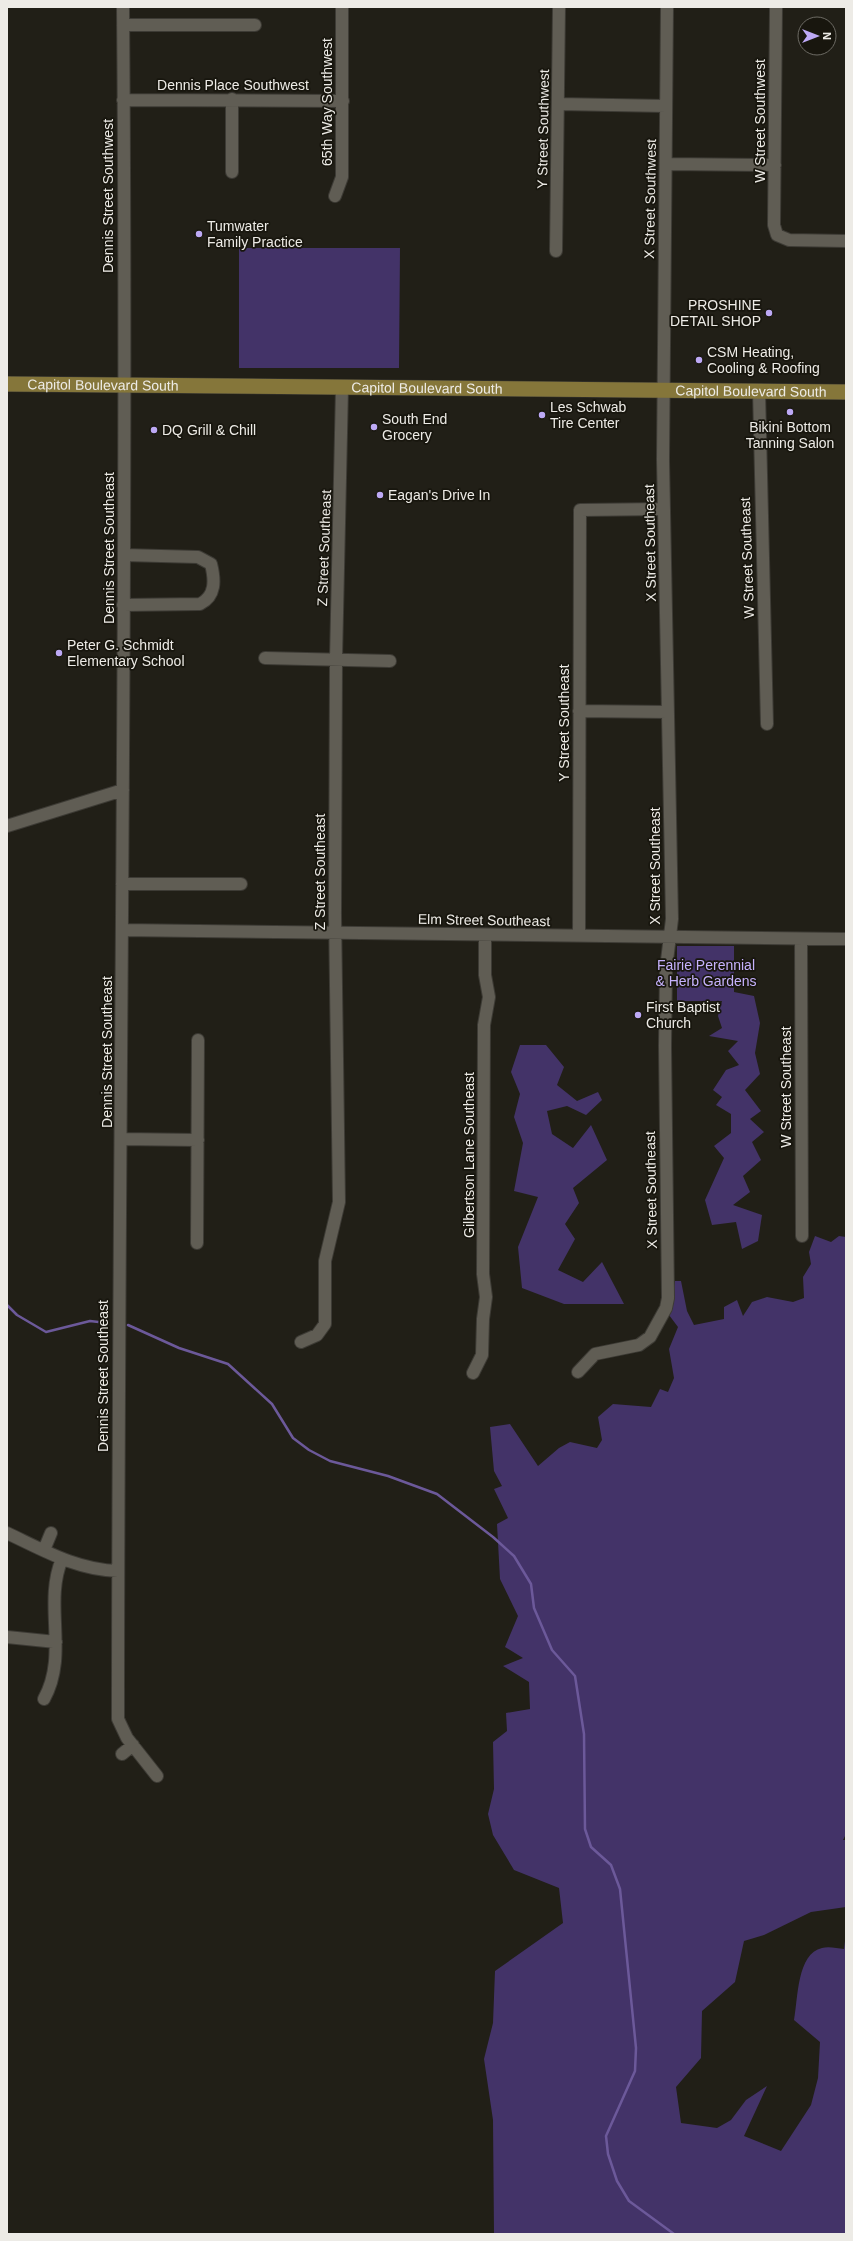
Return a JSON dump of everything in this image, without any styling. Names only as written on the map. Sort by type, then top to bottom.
[{"type":"main road","name":"Capitol Boulevard South","points":[[7,384],[846,392]]},
{"type":"street","name":"Dennis Street Southwest","points":[[123,7],[125,386]]},
{"type":"street","name":"65th Way Southwest","points":[[335,196],[342,177],[342,7]]},
{"type":"street","name":"Y Street Southwest","points":[[556,251],[559,7]]},
{"type":"street","name":"X Street Southwest","points":[[664,390],[667,7]]},
{"type":"street","name":"W Street Southwest","points":[[776,7],[774,225],[777,235],[789,240],[846,241]]},
{"type":"street","points":[[123,25],[255,25]]},
{"type":"street","points":[[232,99],[232,172]]},
{"type":"street","name":"Dennis Place Southwest","points":[[123,100],[232,99],[343,101]]},
{"type":"street","points":[[558,104],[666,106]]},
{"type":"street","points":[[666,164],[775,165]]},
{"type":"street","name":"Dennis Street Southeast","points":[[125,386],[118,1719],[133,1745]]},
{"type":"street","name":"Z Street Southeast","points":[[301,1342],[317,1335],[325,1324],[325,1261],[340,1202],[335,933],[336,659],[342,388]]},
{"type":"street","name":"X Street Southeast","points":[[578,1372],[595,1354],[639,1345],[650,1337],[666,1308],[668,1298],[664,1046],[666,969],[672,919],[664,509],[664,390]]},
{"type":"street","name":"W Street Southeast","points":[[759,391],[767,724]]},
{"type":"street","name":"Y Street Southeast","points":[[579,936],[580,510],[664,509]]},
{"type":"street","points":[[124,555],[198,557],[211,564],[214,584],[212,594],[207,601],[200,604],[124,605]]},
{"type":"street","points":[[264,658],[390,661]]},
{"type":"street","points":[[579,712],[668,712]]},
{"type":"street","points":[[7,826],[123,790]]},
{"type":"street","points":[[122,884],[241,884]]},
{"type":"street","name":"Elm Street Southeast","points":[[122,930],[484,936],[846,939]]},
{"type":"street","name":"Gilbertson Lane Southeast","points":[[473,1374],[482,1355],[483,1319],[486,1297],[483,1274],[484,1025],[489,997],[485,975],[484,936]]},
{"type":"street","name":"W Street Southeast","points":[[801,939],[802,1236]]},
{"type":"street","points":[[197,1243],[198,1040]]},
{"type":"street","points":[[121,1139],[198,1140]]},
{"type":"street","points":[[7,1532],[62,1559],[90,1569],[118,1571]]},
{"type":"street","points":[[44,1550],[51,1533]]},
{"type":"street","points":[[44,1699],[55,1672],[56,1581],[62,1559]]},
{"type":"street","points":[[7,1637],[56,1642]]},
{"type":"street","points":[[122,1754],[133,1745],[158,1776]]},
{"type":"green space","points":[[239,248],[400,248],[399,368],[239,368]]},
{"type":"green space","name":"Fairie Perennial & Herb Gardens","points":[[677,946],[734,946],[734,992],[754,996],[760,1023],[755,1053],[760,1074],[745,1090],[761,1111],[750,1119],[764,1132],[752,1142],[761,1160],[743,1176],[750,1192],[733,1205],[762,1215],[758,1241],[742,1249],[736,1222],[712,1225],[705,1200],[724,1158],[714,1146],[731,1133],[731,1114],[716,1105],[722,1097],[713,1090],[726,1070],[739,1065],[728,1051],[738,1041],[709,1036],[722,1028],[718,1016],[722,1001],[677,1001]]},
{"type":"green space","points":[[520,1045],[546,1045],[564,1067],[557,1085],[577,1101],[598,1092],[602,1100],[586,1115],[567,1106],[547,1111],[552,1134],[573,1148],[591,1125],[607,1160],[573,1188],[579,1203],[565,1224],[575,1239],[558,1270],[583,1282],[602,1262],[624,1304],[564,1304],[522,1288],[518,1247],[538,1197],[514,1191],[523,1143],[514,1117],[520,1094],[511,1072]]},
{"type":"green space","points":[[815,1236],[831,1242],[839,1236],[846,1237],[846,1834],[843,1840],[846,1840],[846,1907],[811,1912],[764,1935],[744,1941],[735,1982],[702,2011],[701,2058],[676,2087],[681,2123],[717,2128],[731,2120],[746,2100],[767,2086],[744,2136],[781,2151],[811,2105],[818,2078],[820,2042],[794,2020],[798,1989],[803,1967],[808,1958],[814,1952],[822,1948],[833,1947],[844,1949],[846,1933],[846,2234],[494,2234],[493,2120],[484,2059],[493,2023],[495,1971],[563,1923],[559,1888],[514,1870],[493,1835],[488,1814],[494,1789],[493,1742],[507,1731],[506,1713],[530,1709],[529,1682],[503,1666],[523,1658],[505,1647],[518,1616],[500,1579],[497,1524],[508,1518],[494,1489],[502,1486],[494,1471],[490,1427],[510,1424],[538,1466],[559,1448],[570,1442],[597,1448],[602,1440],[598,1417],[613,1404],[651,1407],[660,1389],[668,1392],[674,1378],[669,1349],[678,1327],[669,1315],[675,1281],[681,1281],[687,1311],[694,1325],[724,1319],[724,1307],[737,1300],[743,1316],[752,1302],[767,1297],[793,1302],[804,1298],[803,1277],[811,1264],[809,1252]]},
{"type":"waterway","points":[[7,1305],[17,1315],[46,1332],[90,1321],[107,1323]]},
{"type":"waterway","points":[[128,1325],[179,1348],[228,1364],[272,1404],[293,1438],[309,1450],[330,1461],[388,1476],[437,1494],[493,1537],[514,1556],[531,1584],[534,1608],[552,1650],[575,1676],[584,1734],[585,1829],[591,1847],[611,1865],[620,1889],[636,2048],[635,2071],[606,2136],[608,2154],[617,2181],[629,2201],[674,2234]]},
{"type":"place","name":"Tumwater Family Practice","points":[[199,234]]},
{"type":"place","name":"PROSHINE DETAIL SHOP","points":[[769,313]]},
{"type":"place","name":"CSM Heating, Cooling & Roofing","points":[[699,360]]},
{"type":"place","name":"Bikini Bottom Tanning Salon","points":[[790,412]]},
{"type":"place","name":"Les Schwab Tire Center","points":[[542,415]]},
{"type":"place","name":"South End Grocery","points":[[374,427]]},
{"type":"place","name":"DQ Grill & Chill","points":[[154,430]]},
{"type":"place","name":"Eagan's Drive In","points":[[380,495]]},
{"type":"place","name":"Peter G. Schmidt Elementary School","points":[[59,653]]},
{"type":"place","name":"First Baptist Church","points":[[638,1015]]}]
